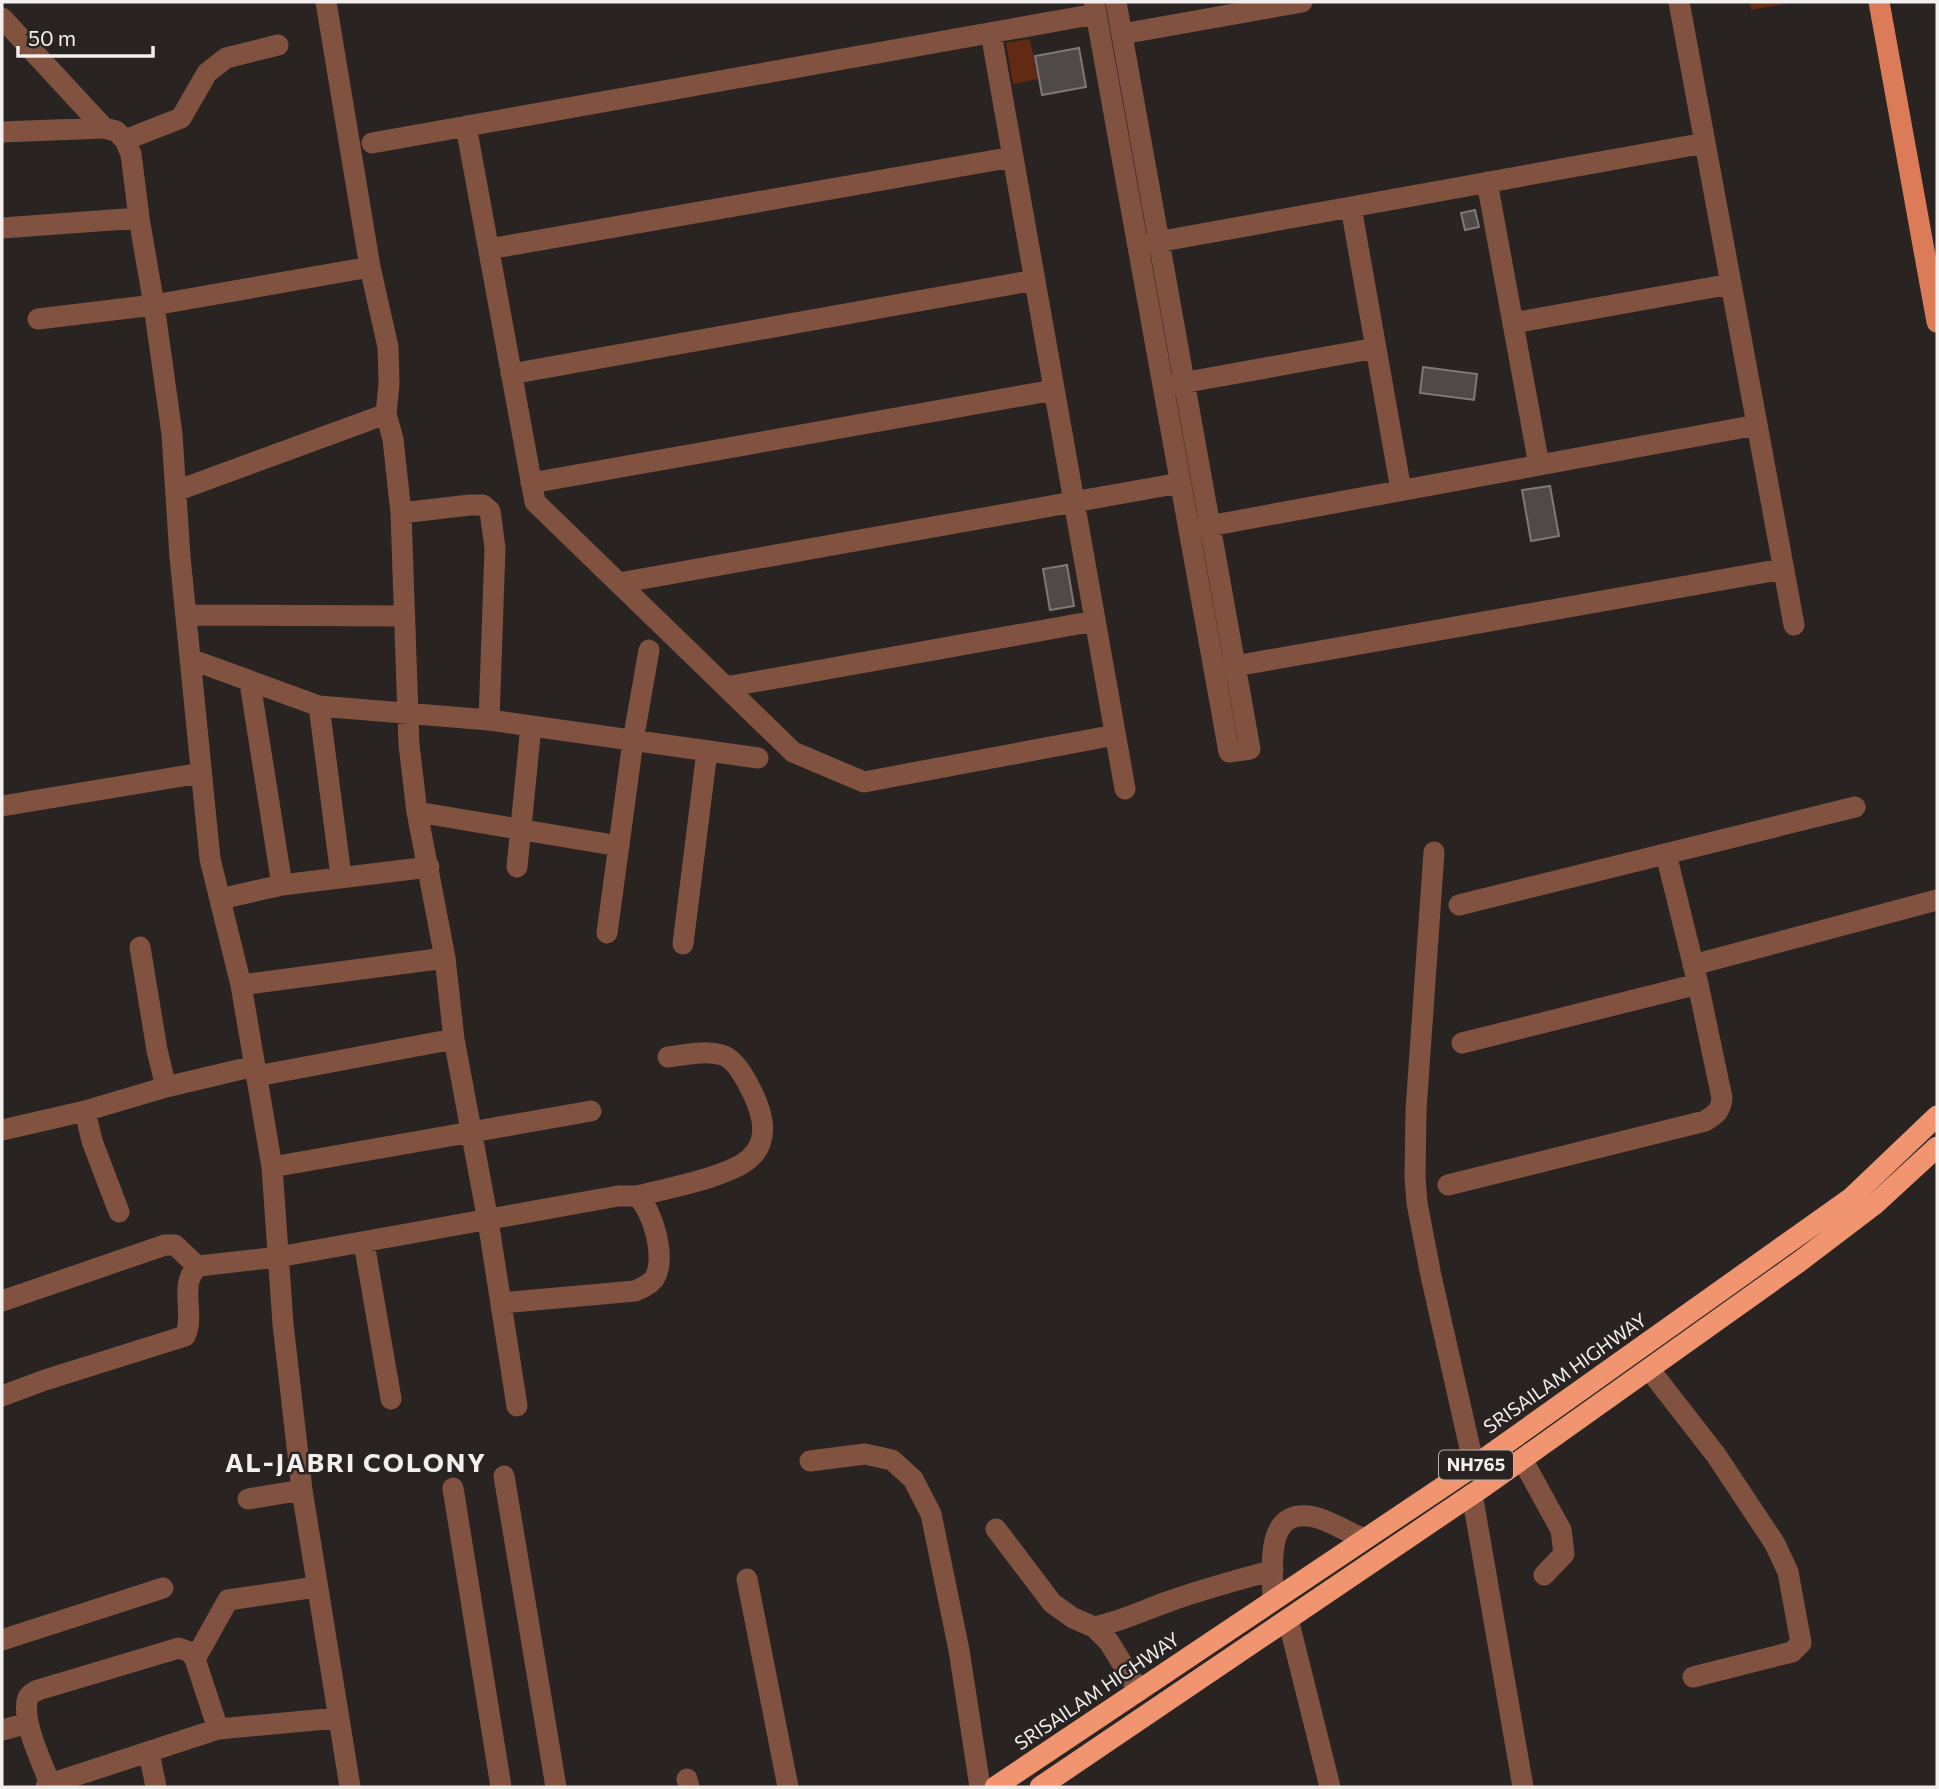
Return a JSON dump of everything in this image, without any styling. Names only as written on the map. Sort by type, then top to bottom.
[{"type":"highway","name":"SRISAILAM HIGHWAY","points":[[995,1787],[1474,1466],[1852,1198],[1937,1116]]},
{"type":"highway","name":"NH765","points":[[1040,1787],[1472,1494],[1800,1262],[1874,1205],[1937,1147]]},
{"type":"main road","points":[[1879,2],[1937,322]]},
{"type":"street","points":[[326,2],[370,267],[388,346],[389,384],[386,414],[393,439],[401,513],[408,713],[417,812],[445,958],[454,1039],[488,1222],[517,1406]]},
{"type":"street","points":[[372,143],[991,33],[1095,8],[1229,752],[1250,748],[1116,2]]},
{"type":"street","points":[[1122,34],[1302,2]]},
{"type":"street","points":[[1679,2],[1794,625]]},
{"type":"street","points":[[2,19],[104,128]]},
{"type":"street","points":[[991,33],[1125,789]]},
{"type":"street","points":[[125,140],[181,118],[207,73],[226,58],[278,45]]},
{"type":"street","points":[[466,126],[535,502],[793,752],[864,782],[1115,735]]},
{"type":"street","points":[[2,132],[104,128],[116,131],[125,140],[131,154],[172,434],[194,722],[210,859],[241,985],[272,1167],[283,1324],[302,1490],[350,1787]]},
{"type":"street","points":[[1138,245],[1705,143]]},
{"type":"street","points":[[489,249],[1013,157]]},
{"type":"street","points":[[1487,182],[1539,465]]},
{"type":"street","points":[[1351,207],[1401,490]]},
{"type":"street","points":[[2,228],[139,218]]},
{"type":"street","points":[[38,319],[154,304],[370,267]]},
{"type":"street","points":[[511,374],[1035,280]]},
{"type":"street","points":[[1513,323],[1731,284]]},
{"type":"street","points":[[1163,387],[1376,348]]},
{"type":"street","points":[[531,483],[1054,390]]},
{"type":"street","points":[[176,491],[386,414]]},
{"type":"street","points":[[1189,529],[1757,425]]},
{"type":"street","points":[[619,583],[1180,483]]},
{"type":"street","points":[[401,513],[470,505],[483,505],[490,511],[495,548],[489,720]]},
{"type":"street","points":[[1213,670],[1783,569]]},
{"type":"street","points":[[186,615],[403,616]]},
{"type":"street","points":[[726,687],[1095,621]]},
{"type":"street","points":[[607,933],[633,741],[649,650]]},
{"type":"street","points":[[190,659],[319,706],[489,720],[758,758]]},
{"type":"street","points":[[250,683],[282,885]]},
{"type":"street","points":[[319,706],[341,876]]},
{"type":"street","points":[[517,867],[531,726]]},
{"type":"street","points":[[683,943],[706,751]]},
{"type":"street","points":[[2,806],[201,773]]},
{"type":"street","points":[[1459,905],[1855,807]]},
{"type":"street","points":[[417,812],[619,846]]},
{"type":"street","points":[[1434,852],[1416,1110],[1415,1177],[1417,1203],[1431,1276],[1474,1466]]},
{"type":"street","points":[[1448,1185],[1705,1121],[1717,1113],[1722,1098],[1666,854]]},
{"type":"street","points":[[219,900],[282,885],[429,867]]},
{"type":"street","points":[[1462,1043],[1937,900]]},
{"type":"street","points":[[141,947],[157,1050],[166,1087]]},
{"type":"street","points":[[241,985],[445,958]]},
{"type":"street","points":[[2,1130],[85,1111],[166,1087],[454,1039]]},
{"type":"street","points":[[2,1396],[185,1336],[190,1323],[188,1280],[192,1271],[198,1267],[365,1243],[618,1196],[637,1196],[722,1173],[751,1159],[761,1144],[762,1121],[750,1087],[737,1066],[723,1055],[701,1053],[668,1057]]},
{"type":"street","points":[[85,1111],[92,1141],[119,1212]]},
{"type":"street","points":[[272,1167],[591,1111]]},
{"type":"street","points":[[501,1303],[635,1291],[649,1284],[656,1277],[658,1267],[657,1242],[652,1216],[637,1196]]},
{"type":"street","points":[[365,1243],[391,1399]]},
{"type":"street","points":[[2,1301],[165,1245],[175,1245],[198,1267]]},
{"type":"street","points":[[1649,1369],[1716,1455],[1774,1544],[1788,1572],[1801,1643],[1792,1652],[1693,1677]]},
{"type":"street","points":[[810,1461],[865,1454],[892,1460],[914,1479],[931,1514],[958,1650],[980,1787]]},
{"type":"street","points":[[1522,1459],[1561,1530],[1564,1541],[1563,1554],[1544,1575]]},
{"type":"street","points":[[504,1476],[556,1787]]},
{"type":"street","points":[[453,1488],[501,1787]]},
{"type":"street","points":[[248,1499],[302,1490]]},
{"type":"street","points":[[1472,1494],[1523,1787]]},
{"type":"street","points":[[1273,1600],[1273,1542],[1285,1523],[1297,1517],[1311,1516],[1365,1539]]},
{"type":"street","points":[[996,1529],[1052,1603],[1073,1618],[1094,1627],[1109,1642],[1139,1690]]},
{"type":"street","points":[[1094,1627],[1131,1617],[1225,1583],[1273,1570]]},
{"type":"street","points":[[747,1579],[788,1787]]},
{"type":"street","points":[[195,1659],[228,1600],[316,1587]]},
{"type":"street","points":[[2,1640],[163,1588]]},
{"type":"street","points":[[1288,1619],[1329,1787]]},
{"type":"street","points":[[218,1729],[195,1659],[190,1652],[178,1648],[38,1690],[26,1700],[28,1723],[48,1786],[218,1729],[337,1718]]},
{"type":"street","points":[[2,1730],[28,1723]]},
{"type":"street","points":[[149,1752],[156,1787]]},
{"type":"shaded area","points":[[1749,2],[1795,2],[1751,10]]},
{"type":"shaded area","points":[[1030,39],[1038,79],[1013,84],[1006,43]]},
{"type":"building","points":[[1079,48],[1086,87],[1042,95],[1035,56]]},
{"type":"building","points":[[1475,210],[1479,227],[1465,230],[1461,213]]},
{"type":"building","points":[[1423,367],[1477,374],[1474,400],[1420,393]]},
{"type":"building","points":[[1550,486],[1559,536],[1531,541],[1522,490]]},
{"type":"building","points":[[1067,565],[1074,606],[1050,610],[1043,569]]},
{"type":"district","name":"AL-JABRI COLONY","points":[[356,1463]]}]
